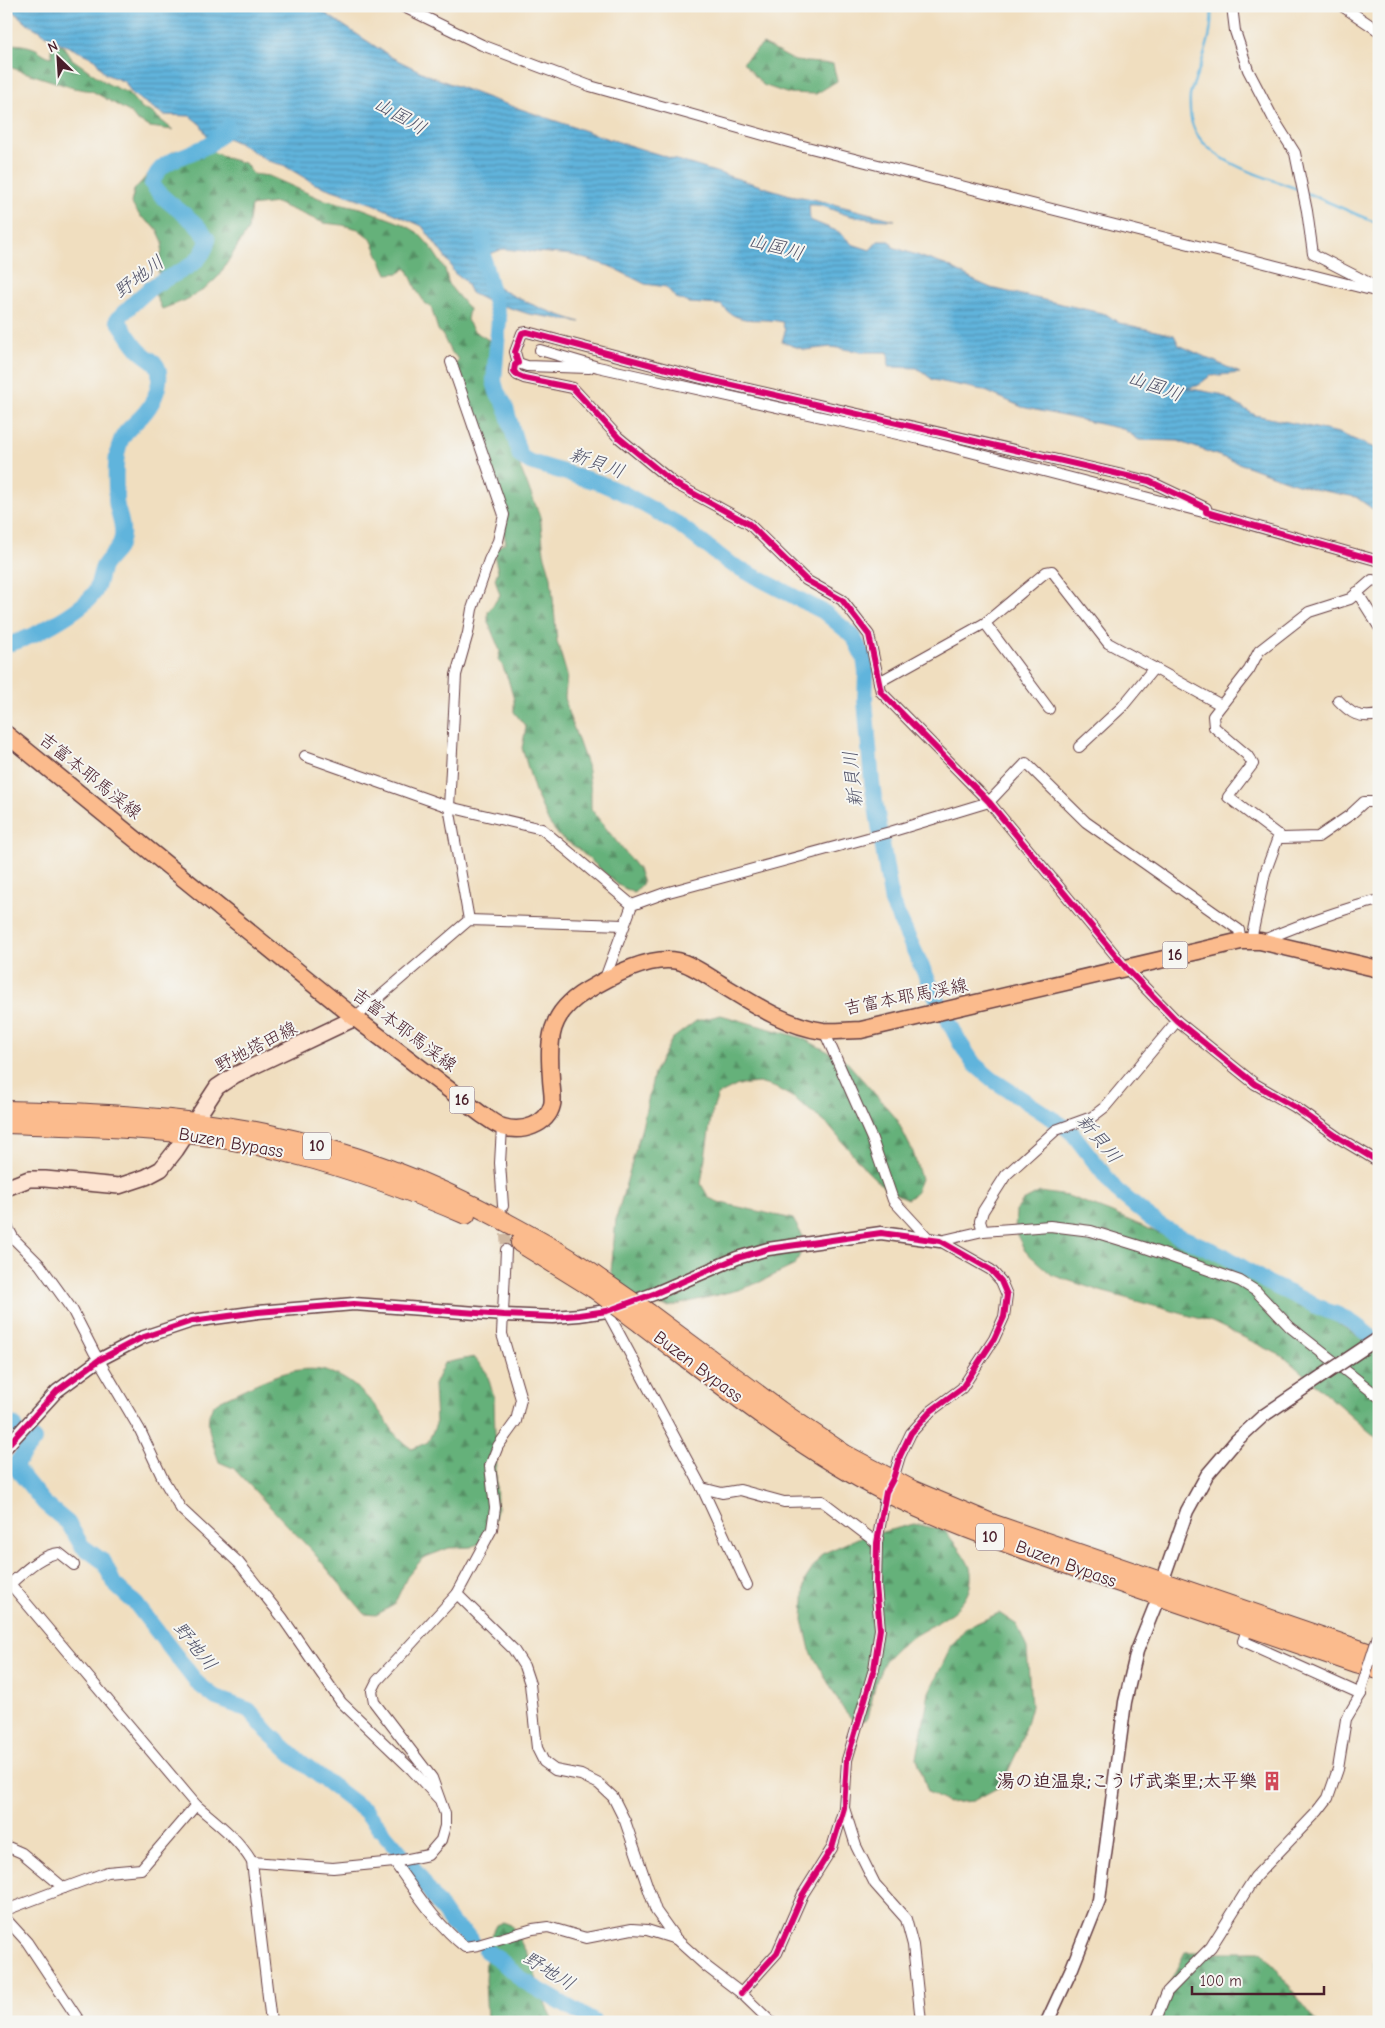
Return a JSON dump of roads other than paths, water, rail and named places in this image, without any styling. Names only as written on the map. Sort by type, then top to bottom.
[{"type":"highway","name":"Buzen Bypass","points":[[6,1110],[122,1115],[190,1128],[267,1133],[307,1143],[415,1179],[477,1206],[578,1262],[597,1284],[645,1319],[845,1454],[889,1486],[913,1490],[1160,1589],[1248,1627],[1379,1670]]},
{"type":"highway","name":"Buzen Bypass","points":[[6,1124],[158,1131],[190,1128]]},
{"type":"highway","name":"Buzen Bypass","points":[[1160,1589],[1379,1656]]},
{"type":"main road","name":"吉富本耶馬渓線","points":[[6,734],[355,1018],[481,1114],[502,1127],[516,1130],[529,1128],[545,1119],[553,1104],[548,1049],[553,1026],[561,1011],[584,991],[641,964],[678,961],[699,970],[772,1015],[824,1031],[861,1030],[1251,941],[1379,969]]},
{"type":"main road","name":"野地塔田線","points":[[6,1188],[29,1179],[119,1186],[146,1177],[161,1169],[176,1150],[217,1087],[235,1075],[355,1018]]},
{"type":"street","points":[[402,6],[482,45],[590,86],[799,145],[1379,292]]},
{"type":"street","points":[[1232,6],[1235,31],[1248,70],[1273,118],[1295,153],[1314,254],[1379,288]]},
{"type":"street","points":[[1342,6],[1356,10],[1379,31]]},
{"type":"street","points":[[518,363],[515,352],[522,333],[527,332],[701,378],[1149,481],[1206,508],[1206,512]]},
{"type":"street","points":[[540,350],[598,366],[920,439],[1206,512],[1379,561]]},
{"type":"street","points":[[452,362],[504,515],[498,541],[472,609],[468,633],[456,675],[449,807],[469,920]]},
{"type":"street","points":[[518,363],[527,366],[585,368],[598,366]]},
{"type":"street","points":[[518,363],[515,365],[514,371],[524,378],[573,388],[618,438],[674,483],[749,524],[806,580],[842,600],[869,635],[880,692],[989,802],[1126,968],[1177,1021],[1255,1084],[1295,1107],[1339,1138],[1379,1162]]},
{"type":"street","points":[[878,682],[985,623],[1046,572],[1052,571],[1108,643],[1221,706]]},
{"type":"street","points":[[1379,581],[1372,580],[1350,599],[1309,612],[1259,651],[1249,670],[1213,716],[1214,727],[1247,755],[1253,764],[1228,797],[1282,838],[1318,837],[1350,815],[1364,802],[1374,802],[1379,808]]},
{"type":"street","points":[[1358,592],[1377,620]]},
{"type":"street","points":[[985,623],[1049,709]]},
{"type":"street","points":[[1079,747],[1122,707],[1154,668]]},
{"type":"street","points":[[1338,700],[1355,715],[1369,717],[1379,715]]},
{"type":"street","points":[[305,756],[449,807],[542,829],[632,905]]},
{"type":"street","points":[[603,981],[632,905],[665,893],[890,832],[989,802],[1026,763],[1086,822],[1240,930],[1251,941]]},
{"type":"street","points":[[1251,941],[1266,873],[1279,835]]},
{"type":"street","points":[[1251,941],[1379,900]]},
{"type":"street","points":[[355,1018],[469,920],[624,925]]},
{"type":"street","points":[[983,1231],[980,1221],[983,1211],[1006,1175],[1056,1130],[1092,1118],[1105,1107],[1177,1021]]},
{"type":"street","points":[[741,1993],[777,1953],[803,1894],[832,1848],[844,1808],[847,1760],[874,1669],[880,1629],[876,1586],[877,1544],[889,1486],[900,1456],[911,1432],[931,1411],[962,1388],[994,1339],[1004,1316],[1007,1295],[1001,1281],[991,1270],[934,1240],[893,1200],[872,1139],[824,1031]]},
{"type":"street","points":[[502,1127],[500,1163],[503,1206]]},
{"type":"street","points":[[6,1224],[14,1239],[40,1265],[73,1311],[140,1430],[163,1479],[181,1509],[239,1563],[282,1617],[341,1702],[412,1770],[440,1801]]},
{"type":"street","points":[[6,1447],[57,1391],[99,1360],[141,1338],[192,1321],[258,1312],[354,1304],[504,1315],[579,1316],[607,1311],[656,1293],[737,1258],[768,1249],[881,1233],[934,1240],[983,1231],[1050,1226],[1091,1231],[1143,1246],[1240,1281],[1256,1290],[1290,1327],[1379,1397]]},
{"type":"street","points":[[252,1862],[333,1868],[394,1862],[428,1855],[441,1840],[446,1826],[445,1814],[432,1778],[374,1702],[372,1691],[377,1680],[458,1594],[492,1530],[495,1508],[490,1466],[498,1446],[516,1421],[521,1399],[502,1334],[506,1250]]},
{"type":"street","points":[[607,1311],[702,1488],[747,1585]]},
{"type":"street","points":[[1047,2022],[1072,1968],[1099,1900],[1124,1702],[1137,1651],[1187,1511],[1207,1475],[1237,1440],[1263,1416],[1379,1338]]},
{"type":"street","points":[[702,1488],[722,1493],[740,1490],[784,1502],[822,1501],[877,1544]]},
{"type":"street","points":[[74,1565],[59,1553],[52,1554],[44,1557],[8,1582],[196,1805],[222,1826],[244,1848],[252,1862],[270,2022]]},
{"type":"street","points":[[458,1594],[513,1649],[524,1666],[530,1684],[537,1748],[544,1762],[555,1770],[581,1775],[599,1784],[613,1798],[625,1821],[656,1911],[676,1939],[707,1967],[741,1993],[771,2022]]},
{"type":"street","points":[[1248,1627],[1244,1641],[1362,1690]]},
{"type":"street","points":[[1154,2022],[1167,1992],[1211,1947],[1255,1877],[1328,1798],[1338,1769],[1346,1719],[1362,1690],[1378,1633]]},
{"type":"street","points":[[6,1910],[107,1872],[142,1869],[196,1805]]},
{"type":"street","points":[[844,1808],[856,1846],[875,1884],[906,1919],[912,1946],[921,2022]]},
{"type":"street","points":[[6,1846],[22,1853],[64,1888]]},
{"type":"street","points":[[394,1862],[436,1920],[452,1937],[466,1947],[533,1928],[548,1927],[586,1938],[632,1929],[647,1930],[676,1939]]},
{"type":"street","points":[[6,1919],[27,1942],[80,2022]]},
{"type":"water","name":"山国川","points":[[8,6],[314,6],[393,58],[430,76],[491,99],[609,139],[790,195],[895,220],[847,215],[824,207],[809,205],[810,220],[839,232],[852,244],[870,250],[878,241],[890,241],[893,247],[948,266],[991,288],[1106,314],[1119,323],[1174,335],[1179,345],[1240,373],[1210,376],[1197,386],[1186,388],[1219,394],[1255,415],[1339,433],[1379,450],[1379,511],[1374,510],[1356,497],[1314,489],[1288,481],[1178,441],[1139,440],[1123,429],[1022,407],[983,390],[933,380],[917,368],[889,367],[888,352],[861,352],[831,347],[805,350],[782,342],[785,331],[782,322],[742,318],[728,312],[721,305],[689,303],[676,298],[666,287],[645,284],[609,266],[572,255],[503,249],[487,255],[480,263],[496,278],[482,277],[493,285],[529,303],[580,322],[529,314],[504,306],[501,328],[496,328],[493,304],[471,293],[465,281],[454,273],[450,264],[422,226],[373,204],[315,184],[283,165],[268,161],[241,144],[225,137],[214,143],[201,125],[190,116],[164,115],[132,94],[125,82],[105,74],[95,59],[56,41],[25,22]]},
{"type":"waterway","points":[[1211,6],[1209,39],[1190,96],[1193,127],[1202,141],[1215,153],[1231,163],[1300,190]]},
{"type":"waterway","name":"野地川","points":[[6,644],[27,638],[67,616],[88,600],[96,590],[104,565],[119,546],[122,531],[116,499],[118,450],[123,435],[145,413],[152,402],[159,384],[159,372],[153,361],[138,349],[117,319],[152,287],[193,264],[204,250],[208,240],[196,224],[165,199],[152,184],[156,175],[167,163],[208,145],[228,127]]},
{"type":"waterway","points":[[1307,193],[1379,224]]},
{"type":"waterway","name":"新貝川","points":[[483,236],[484,262],[499,319],[494,381],[497,392],[505,405],[520,456],[530,462],[600,483],[623,493],[678,524],[729,563],[824,612],[853,636],[864,658],[866,672],[865,700],[872,783],[892,903],[935,995],[960,1043],[974,1064],[993,1080],[1073,1134],[1116,1190],[1151,1219],[1175,1234],[1223,1255],[1268,1283],[1348,1320],[1379,1344]]},
{"type":"waterway","name":"野地川","points":[[6,1421],[15,1426]]},
{"type":"waterway","name":"野地川","points":[[28,1435],[34,1440],[14,1466],[44,1503],[68,1523],[82,1546],[104,1562],[114,1584],[136,1604],[197,1683],[216,1698],[249,1710],[268,1732],[296,1758],[365,1811],[401,1853]]},
{"type":"waterway","name":"野地川","points":[[412,1866],[451,1923],[471,1939]]},
{"type":"waterway","name":"野地川","points":[[486,1951],[500,1960],[522,1980],[594,2022]]},
{"type":"tunnel","points":[[504,1219],[506,1250]]},
{"type":"place","name":"湯の迫温泉;こうげ武楽里;太平樂","points":[[1272,1781]]}]
